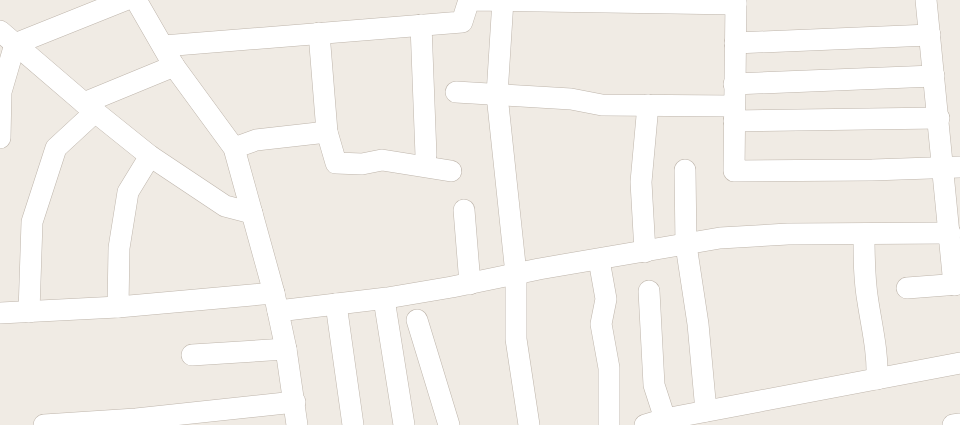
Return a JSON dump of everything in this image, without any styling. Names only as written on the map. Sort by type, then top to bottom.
[{"type":"street","points":[[8,37],[125,0]]},
{"type":"street","points":[[136,0],[174,66],[234,148],[276,302],[286,349],[295,402],[297,425]]},
{"type":"street","points":[[163,46],[462,22],[469,0],[736,2],[734,171],[952,168]]},
{"type":"street","points":[[503,0],[497,95],[516,274],[516,340],[529,425]]},
{"type":"street","points":[[907,288],[957,284],[950,233],[952,168],[938,118],[926,0]]},
{"type":"street","points":[[421,25],[426,156]]},
{"type":"street","points":[[319,33],[327,132],[336,162],[362,164],[382,160],[451,171]]},
{"type":"street","points":[[735,43],[930,35]]},
{"type":"street","points":[[8,37],[90,108],[150,156],[225,206],[252,213]]},
{"type":"street","points":[[0,138],[1,92],[8,37]]},
{"type":"street","points":[[29,312],[32,222],[56,148],[90,108],[174,66]]},
{"type":"street","points":[[734,84],[934,76]]},
{"type":"street","points":[[456,92],[571,99],[602,105],[648,105],[734,114],[938,118]]},
{"type":"street","points":[[645,252],[641,182],[648,105]]},
{"type":"street","points":[[234,148],[256,140],[327,132]]},
{"type":"street","points":[[118,307],[119,248],[128,192],[150,156]]},
{"type":"street","points":[[685,170],[686,245],[698,324],[706,411]]},
{"type":"street","points":[[464,210],[470,284]]},
{"type":"street","points":[[0,313],[118,307],[276,302],[336,304],[470,284],[516,274],[720,238],[788,234],[950,233]]},
{"type":"street","points":[[864,234],[864,264],[868,301],[878,360],[877,379]]},
{"type":"street","points":[[599,260],[606,299],[601,324],[609,368],[609,425]]},
{"type":"street","points":[[649,291],[655,422],[960,363]]},
{"type":"street","points":[[384,298],[404,425]]},
{"type":"street","points":[[336,304],[353,425]]},
{"type":"street","points":[[417,320],[449,425]]},
{"type":"street","points":[[192,355],[286,349]]},
{"type":"street","points":[[44,425],[136,418],[295,402]]},
{"type":"street","points":[[953,425],[960,424]]}]
